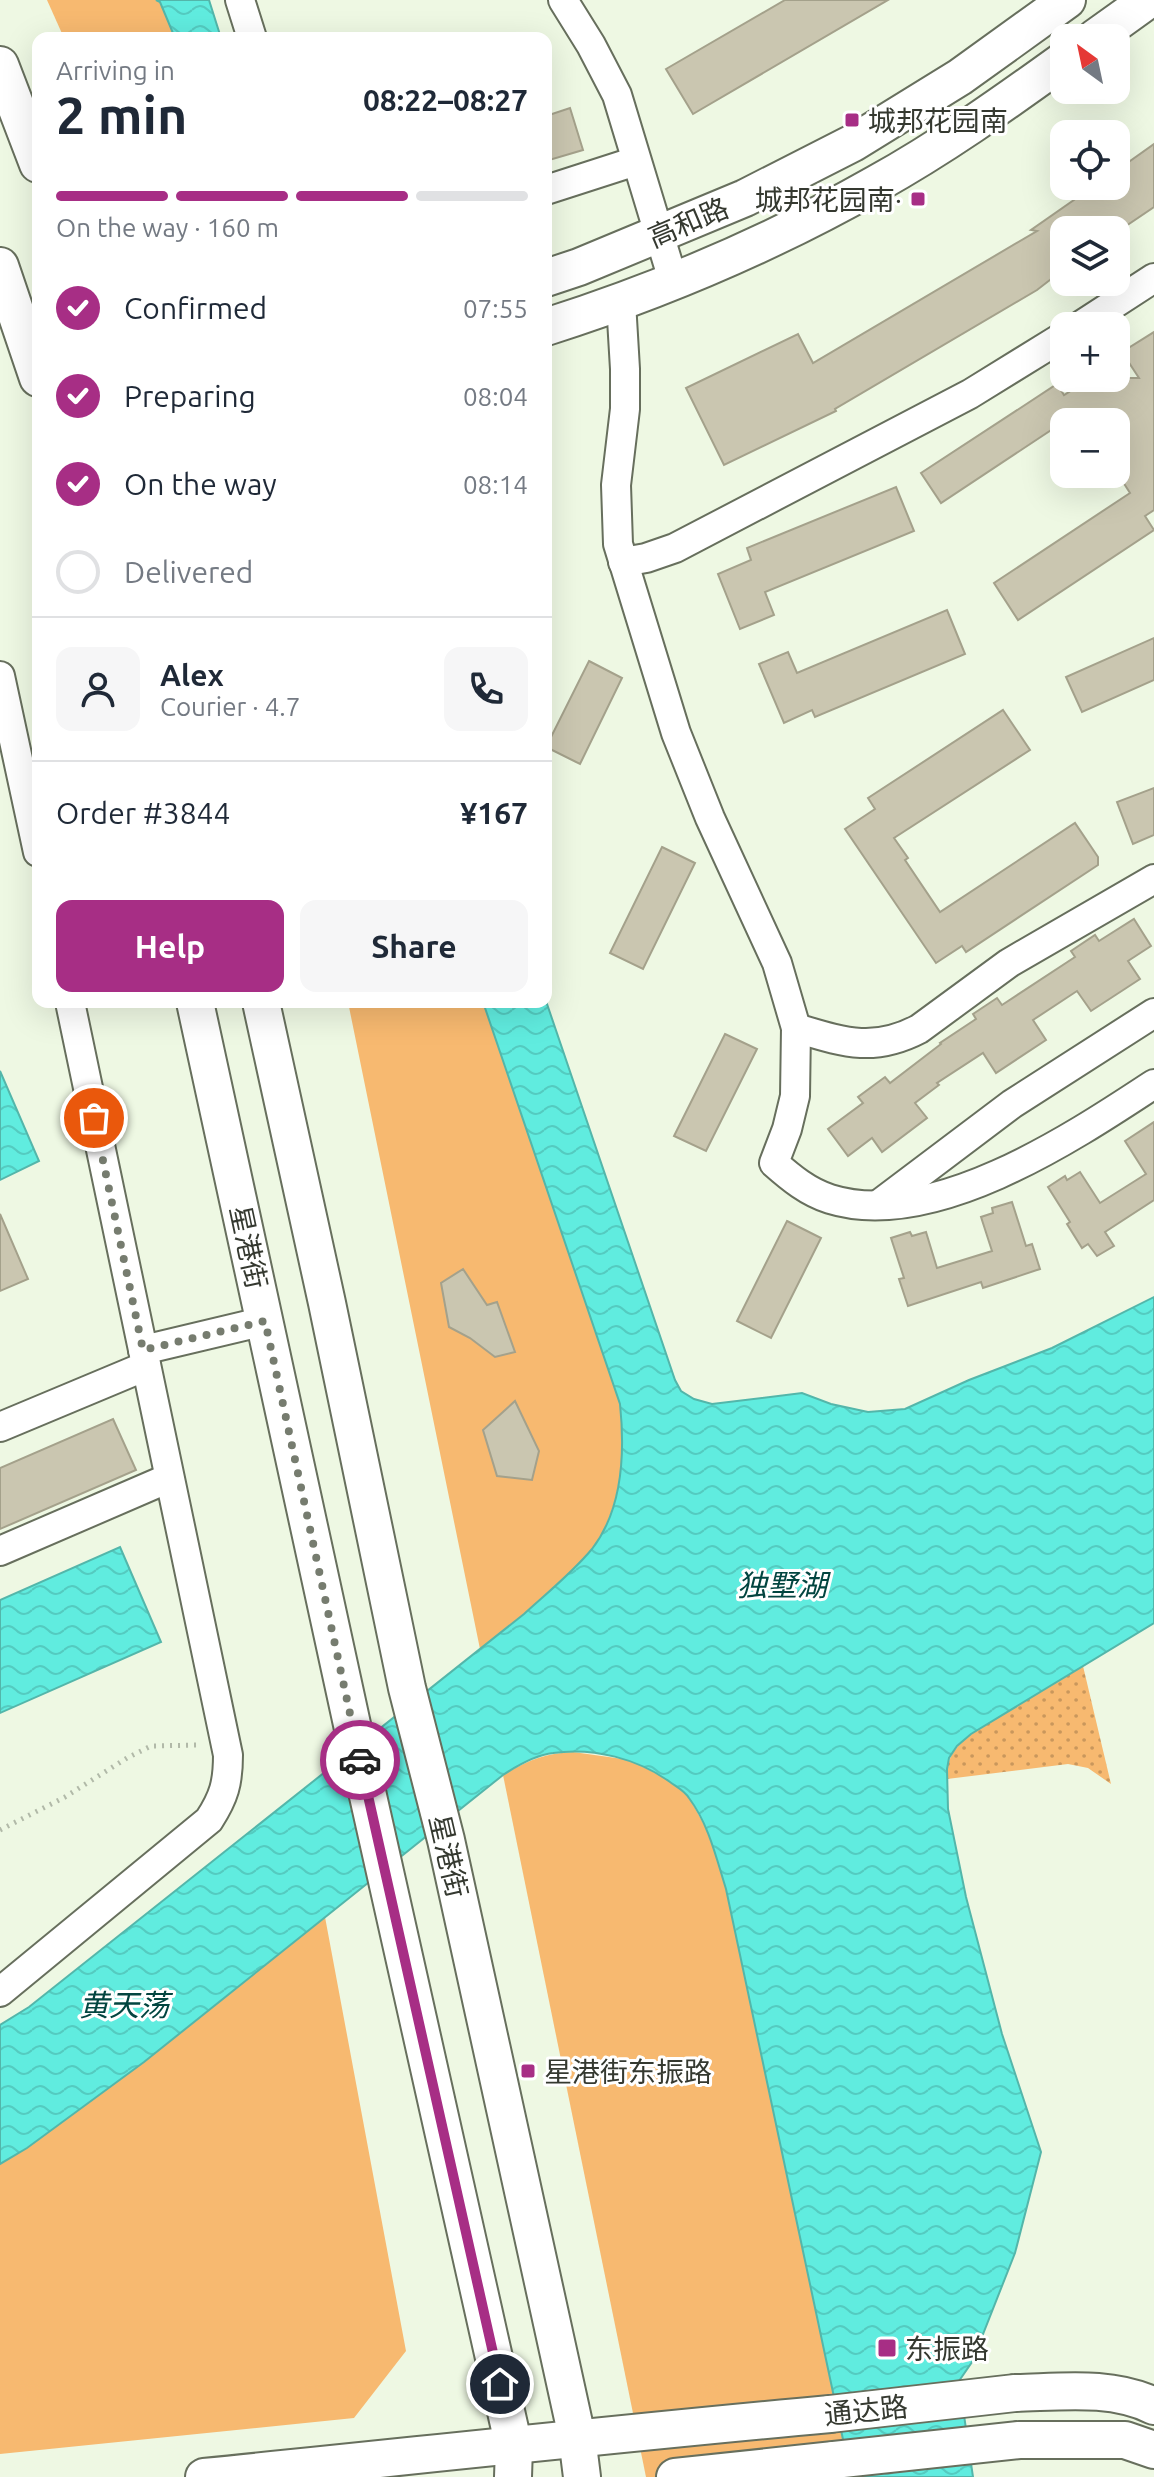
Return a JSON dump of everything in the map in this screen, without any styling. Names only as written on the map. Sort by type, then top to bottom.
[{"type":"main road","name":"高和路","points":[[552,276],[745,198],[853,143],[960,77],[1067,0]]},
{"type":"main road","points":[[1115,24],[1148,0]]},
{"type":"main road","points":[[0,65],[32,148]]},
{"type":"main road","name":"高和路","points":[[552,325],[621,302],[765,241],[876,184],[986,116],[1050,70]]},
{"type":"main road","points":[[0,266],[32,360]]},
{"type":"main road","name":"星港街","points":[[196,1008],[513,2462]]},
{"type":"main road","name":"星港街","points":[[262,1008],[407,1688],[446,1840],[577,2437],[582,2477]]},
{"type":"main road","name":"通达路","points":[[577,2437],[830,2414],[1015,2393],[1106,2392],[1129,2396],[1154,2406]]},
{"type":"main road","points":[[204,2477],[513,2462],[577,2437]]},
{"type":"main road","name":"通达路","points":[[675,2477],[1019,2440],[1125,2440],[1154,2450]]},
{"type":"street","points":[[240,0],[250,32]]},
{"type":"street","points":[[563,0],[606,70],[617,95],[673,280]]},
{"type":"street","points":[[552,188],[636,161]]},
{"type":"street","points":[[1102,312],[1154,278]]},
{"type":"street","points":[[621,302],[625,409],[618,452],[615,509],[618,544],[676,733],[710,818],[777,963],[796,1028],[795,1096],[774,1163],[810,1192],[831,1200],[878,1205],[921,1202],[989,1178],[1053,1145],[1154,1084]]},
{"type":"street","points":[[623,562],[675,548],[970,394],[1050,345]]},
{"type":"street","points":[[0,676],[32,824]]},
{"type":"street","points":[[796,1028],[859,1044],[891,1041],[906,1036],[1009,963],[1154,879]]},
{"type":"street","points":[[0,1992],[209,1820],[225,1791],[228,1774],[225,1745],[71,1008]]},
{"type":"street","points":[[878,1205],[1012,1104],[1154,1013]]},
{"type":"street","points":[[0,1427],[144,1358],[265,1321]]},
{"type":"street","points":[[0,1551],[169,1478]]},
{"type":"path","points":[[0,1830],[65,1797],[151,1746],[225,1745]]},
{"type":"shaded area","points":[[47,0],[156,0],[160,2],[172,32],[61,32]]},
{"type":"shaded area","points":[[349,1008],[485,1008],[620,1404],[622,1441],[616,1496],[611,1514],[594,1546],[570,1573],[480,1649]]},
{"type":"shaded area","points":[[1083,1666],[1111,1784],[1088,1768],[1068,1764],[947,1779],[953,1754],[971,1734]]},
{"type":"shaded area","points":[[573,1752],[630,1760],[661,1776],[687,1794],[711,1837],[726,1889],[851,2477],[646,2477],[503,1775],[536,1759]]},
{"type":"shaded area","points":[[325,1917],[406,2351],[354,2418],[0,2454],[0,2164],[27,2148],[144,2062]]},
{"type":"water","points":[[156,0],[209,0],[219,32],[172,32],[160,2]]},
{"type":"water","points":[[485,1008],[548,1008],[675,1380],[681,1391],[694,1399],[712,1404],[802,1393],[831,1404],[868,1412],[905,1409],[1052,1348],[1154,1297],[1154,1623],[971,1734],[957,1746],[949,1758],[947,1769],[948,1809],[966,1897],[1002,2034],[1041,2152],[1015,2253],[972,2362],[959,2381],[973,2477],[851,2477],[726,1889],[715,1853],[702,1819],[685,1793],[630,1761],[600,1753],[553,1753],[527,1761],[509,1771],[144,2062],[27,2148],[0,2164],[0,2025],[29,2007],[524,1614],[576,1566],[602,1533],[616,1498],[622,1460],[620,1404]]},
{"type":"water","points":[[0,1071],[39,1161],[0,1180]]},
{"type":"water","points":[[120,1547],[161,1642],[0,1713],[0,1600]]},
{"type":"building","points":[[785,0],[888,0],[693,114],[666,69]]},
{"type":"building","points":[[570,108],[583,150],[552,159],[552,114]]},
{"type":"building","points":[[1154,144],[1154,207],[1130,223],[1130,216],[1051,216],[1074,200],[1130,200],[1130,161]]},
{"type":"building","points":[[1050,217],[1050,280],[1037,290],[836,411],[724,465],[686,388],[798,334],[813,363],[1037,231],[1031,230]]},
{"type":"building","points":[[1154,332],[1154,510],[1145,516],[1154,530],[1018,620],[994,583],[1130,493],[1127,488],[1130,488],[1130,408],[1050,408],[1050,431],[941,503],[921,473],[1050,389],[1050,392],[1062,392],[1064,395],[1069,392],[1130,392],[1130,378],[1139,378],[1130,364],[1130,347]]},
{"type":"building","points":[[896,487],[914,531],[765,592],[774,615],[740,629],[718,574],[751,560],[747,548]]},
{"type":"building","points":[[947,610],[965,654],[815,717],[812,710],[784,723],[759,664],[788,652],[797,673]]},
{"type":"building","points":[[1154,638],[1154,680],[1082,712],[1066,677]]},
{"type":"building","points":[[589,661],[622,678],[580,764],[552,750],[552,735]]},
{"type":"building","points":[[1003,710],[1030,750],[894,838],[908,858],[905,860],[940,912],[1075,823],[1098,857],[1098,865],[966,952],[962,946],[936,963],[845,829],[875,809],[868,798]]},
{"type":"building","points":[[1154,788],[1154,835],[1133,844],[1117,802]]},
{"type":"building","points":[[662,847],[695,863],[643,969],[610,953]]},
{"type":"building","points":[[1134,919],[1151,946],[1128,961],[1140,979],[1091,1011],[1077,991],[1033,1020],[1046,1040],[996,1073],[983,1053],[937,1083],[939,1085],[915,1103],[927,1118],[882,1152],[872,1138],[848,1156],[828,1129],[863,1103],[858,1097],[885,1077],[890,1083],[976,1019],[973,1014],[997,998],[1002,1005],[1075,957],[1071,951],[1095,935],[1099,941]]},
{"type":"building","points":[[725,1034],[757,1049],[706,1151],[674,1136]]},
{"type":"building","points":[[1154,1122],[1154,1200],[1105,1232],[1114,1246],[1097,1256],[1088,1244],[1082,1248],[1048,1187],[1065,1176],[1067,1180],[1080,1172],[1100,1203],[1146,1174],[1125,1141]]},
{"type":"building","points":[[1012,1202],[1026,1246],[1032,1244],[1040,1269],[983,1288],[981,1282],[908,1306],[899,1279],[904,1278],[891,1238],[910,1232],[912,1236],[926,1232],[937,1268],[992,1251],[981,1217],[993,1213],[992,1208]]},
{"type":"building","points":[[0,1214],[28,1279],[0,1291]]},
{"type":"building","points":[[787,1221],[821,1238],[771,1338],[737,1321]]},
{"type":"building","points":[[463,1269],[487,1305],[497,1302],[515,1352],[495,1357],[449,1327],[441,1283]]},
{"type":"building","points":[[515,1401],[539,1451],[532,1480],[497,1476],[483,1430]]},
{"type":"building","points":[[113,1419],[136,1470],[0,1529],[0,1468]]},
{"type":"way so far","points":[[94,1118],[143,1350],[265,1321],[360,1760]]},
{"type":"place","name":"城邦花园南","points":[[852,120]]},
{"type":"place","name":"城邦花园南·","points":[[918,199]]},
{"type":"place","name":"星港街东振路","points":[[528,2071]]},
{"type":"place","name":"东振路","points":[[887,2348]]},
{"type":"route","points":[[360,1760],[500,2384]]},
{"type":"water label","name":"独墅湖","points":[[782,1585]]},
{"type":"water label","name":"黄天荡","points":[[124,2005]]}]
